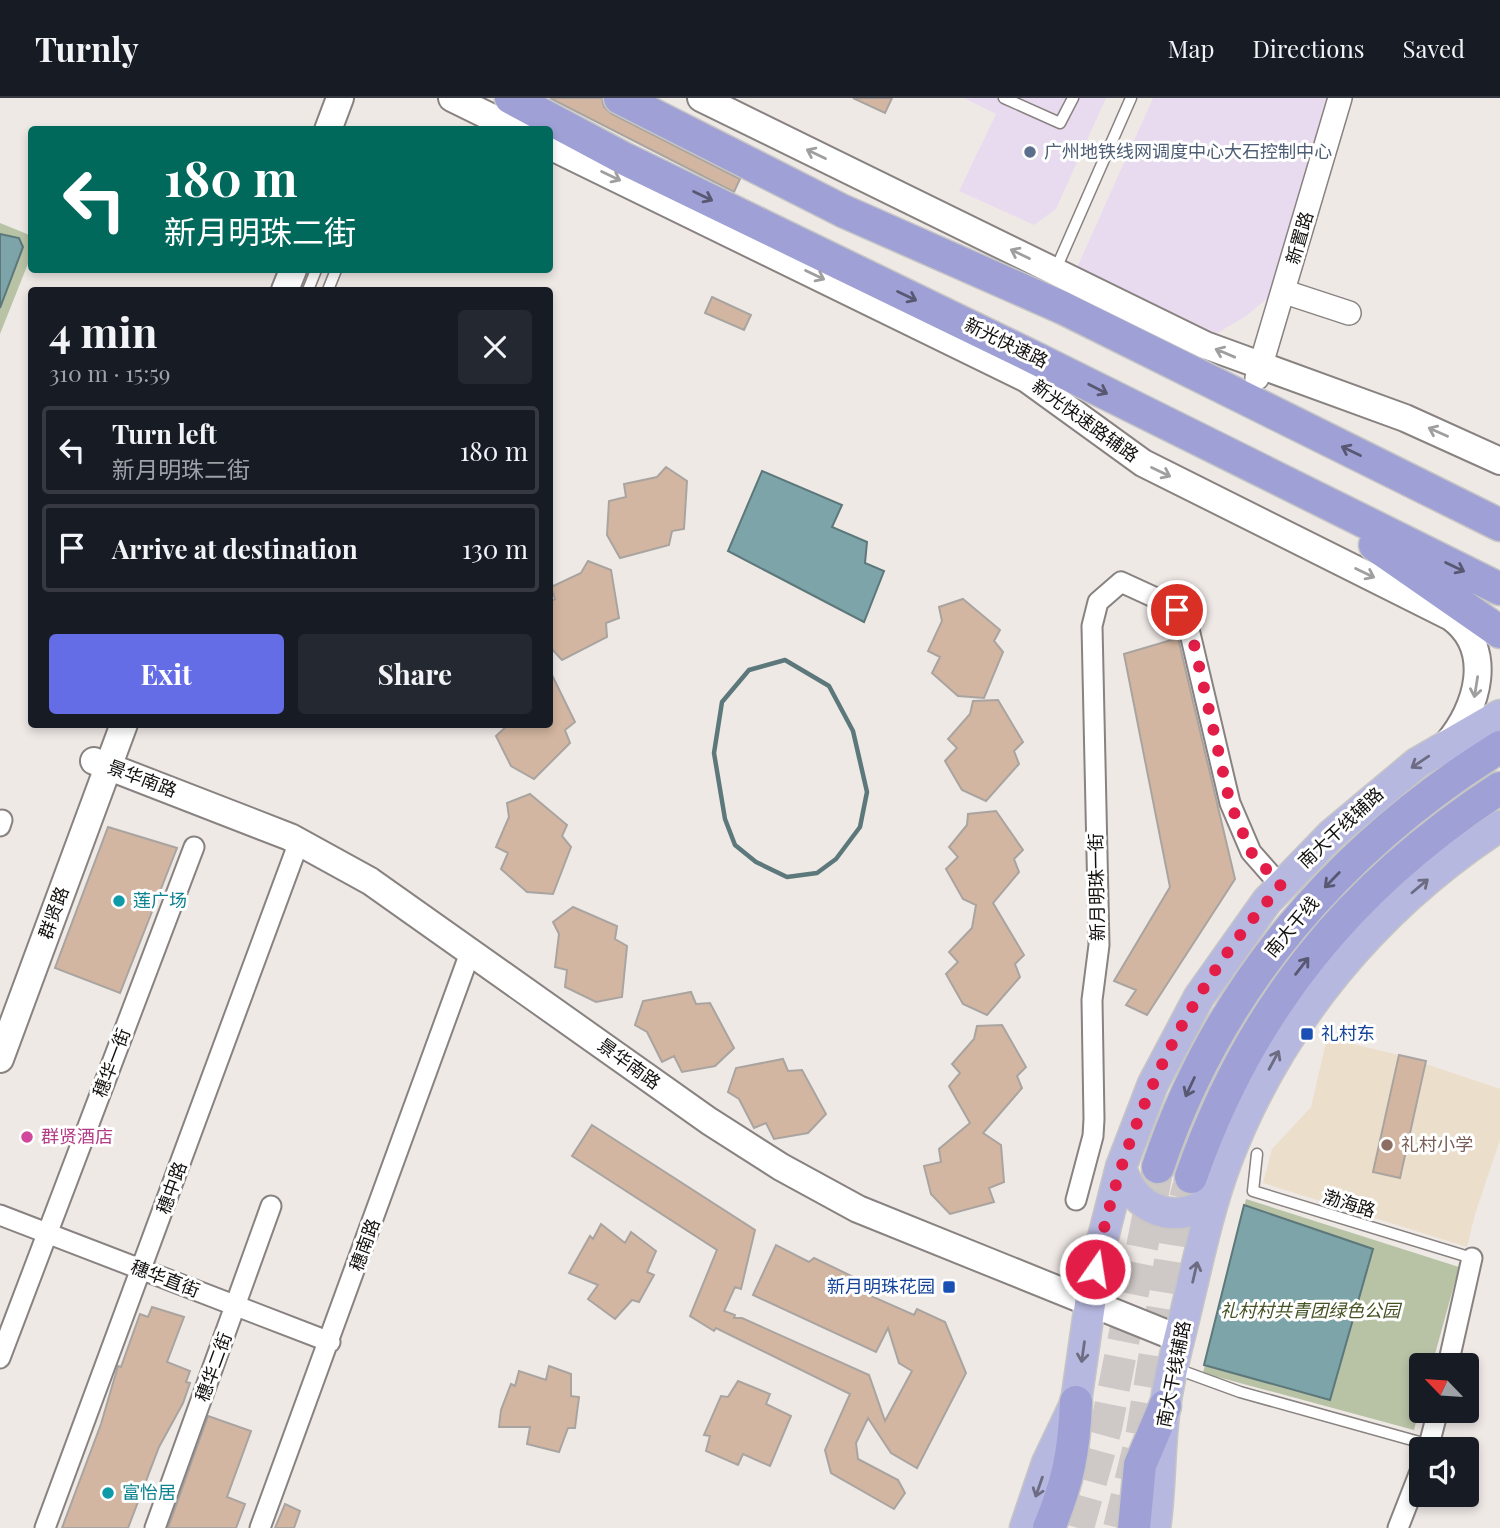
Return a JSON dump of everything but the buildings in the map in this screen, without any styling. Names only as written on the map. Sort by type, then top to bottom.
[{"type":"highway","name":"新光快速路","points":[[511,98],[625,159],[1037,359],[1500,589]]},
{"type":"highway","points":[[620,98],[843,211],[1056,296],[1381,466],[1500,525]]},
{"type":"highway","points":[[1381,466],[1476,492],[1500,502]]},
{"type":"highway","points":[[1294,487],[1500,633]]},
{"type":"highway","name":"南大干线","points":[[1158,1167],[1178,1113],[1216,1034],[1286,931],[1371,841],[1449,780],[1500,747]]},
{"type":"highway","name":"南大干线","points":[[1191,1177],[1208,1131],[1242,1059],[1284,990],[1321,942],[1401,861],[1500,788]]},
{"type":"highway","points":[[1049,1528],[1063,1496],[1072,1452],[1076,1402]]},
{"type":"highway","points":[[1134,1528],[1140,1465],[1165,1406]]},
{"type":"main road","points":[[330,126],[340,98]]},
{"type":"main road","points":[[346,126],[356,98]]},
{"type":"main road","points":[[452,98],[509,126]]},
{"type":"main road","points":[[701,98],[1205,345],[1405,418],[1500,460]]},
{"type":"main road","name":"新光快速路辅路","points":[[553,147],[1027,379],[1143,463],[1439,610],[1464,626],[1489,635],[1500,633]]},
{"type":"main road","points":[[1447,744],[1466,719],[1476,690],[1476,651],[1464,626]]},
{"type":"main road","name":"南大干线辅路","points":[[1025,1528],[1047,1463],[1076,1402],[1098,1256],[1121,1167],[1140,1114],[1180,1030],[1234,944],[1281,886],[1362,806],[1447,744],[1500,715]]},
{"type":"main road","name":"群贤路","points":[[0,1059],[101,764],[106,728]]},
{"type":"main road","name":"群贤路","points":[[0,1014],[101,764],[122,728]]},
{"type":"main road","name":"群贤路","points":[[0,1051],[101,764]]},
{"type":"main road","name":"景华南路","points":[[101,764],[290,838],[370,881],[709,1121],[837,1198],[898,1228],[967,1251],[1180,1339]]},
{"type":"main road","name":"南大干线辅路","points":[[1155,1528],[1165,1406],[1173,1368],[1214,1198],[1244,1120],[1274,1061],[1304,1011],[1345,961],[1404,899],[1500,826]]},
{"type":"main road","points":[[1121,1167],[1136,1198],[1156,1211],[1169,1214],[1193,1211],[1214,1198]]},
{"type":"main road","points":[[1120,1528],[1140,1465]]},
{"type":"main road","points":[[1061,1528],[1063,1496]]},
{"type":"street","name":"新置路","points":[[1257,378],[1285,292],[1340,98]]},
{"type":"street","points":[[1285,292],[1349,313]]},
{"type":"street","name":"新月明珠一街","points":[[1076,1200],[1093,1136],[1092,1000],[1099,945],[1092,626],[1098,602],[1121,582],[1169,604],[1188,625],[1230,803],[1251,852],[1281,886]]},
{"type":"street","name":"穗华一街","points":[[0,1358],[194,847]]},
{"type":"street","name":"穗中路","points":[[45,1528],[143,1271],[297,847]]},
{"type":"street","name":"穗南路","points":[[260,1528],[467,961]]},
{"type":"street","name":"穗华二街","points":[[155,1528],[271,1206]]},
{"type":"street","name":"穗华直街","points":[[0,1215],[330,1342]]},
{"type":"street","points":[[1451,1353],[1472,1258]]},
{"type":"street","points":[[1398,1528],[1409,1500]]},
{"type":"lane","points":[[1003,98],[1060,123],[1073,98]]},
{"type":"lane","points":[[1056,296],[1131,98]]},
{"type":"lane","name":"渤海路","points":[[1257,1154],[1254,1191],[1472,1258]]},
{"type":"lane","points":[[1173,1368],[1240,1392],[1409,1441]]},
{"type":"shaded area","name":"广州地铁线网调度中心大石控制中心","points":[[964,98],[1106,98],[1056,209],[1034,225],[959,191],[996,114]]},
{"type":"shaded area","points":[[1153,98],[1327,98],[1269,297],[1245,317],[1214,335],[1076,270]]},
{"type":"shaded area","name":"礼村小学","points":[[1327,1038],[1399,1055],[1500,1089],[1500,1140],[1467,1247],[1263,1183],[1272,1149],[1311,1107]]},
{"type":"green space","points":[[0,223],[28,234],[28,264],[0,334]]},
{"type":"green space","name":"礼村村共青团绿色公园","points":[[1246,1199],[1459,1267],[1435,1353],[1409,1353],[1409,1423],[1416,1423],[1414,1430],[1203,1373]]},
{"type":"water","points":[[0,234],[19,238],[23,247],[0,308]]},
{"type":"water","points":[[762,471],[842,505],[832,527],[867,542],[865,563],[884,571],[864,622],[728,551]]},
{"type":"water","points":[[1244,1205],[1373,1249],[1330,1400],[1204,1365]]},
{"type":"waterway","points":[[785,660],[829,686],[853,731],[867,792],[860,827],[836,859],[817,873],[787,877],[756,862],[735,845],[725,819],[714,753],[722,702],[749,670],[785,660]]},
{"type":"tunnel","points":[[1078,1528],[1106,1428],[1158,1167]]},
{"type":"tunnel","points":[[1119,1528],[1141,1438],[1173,1243],[1191,1177]]},
{"type":"place","name":"广州地铁线网调度中心大石控制中心","points":[[1030,152]]},
{"type":"place","name":"莲广场","points":[[119,901]]},
{"type":"place","name":"礼村东","points":[[1307,1034]]},
{"type":"place","name":"群贤酒店","points":[[27,1137]]},
{"type":"place","name":"礼村小学","points":[[1387,1145]]},
{"type":"place","name":"新月明珠花园","points":[[949,1287]]},
{"type":"place","name":"富怡居","points":[[108,1493]]},
{"type":"route","points":[[1095,1269],[1116,1182],[1140,1114],[1165,1057],[1220,964],[1281,886],[1258,862],[1245,843],[1230,803],[1192,635],[1177,610]]}]
